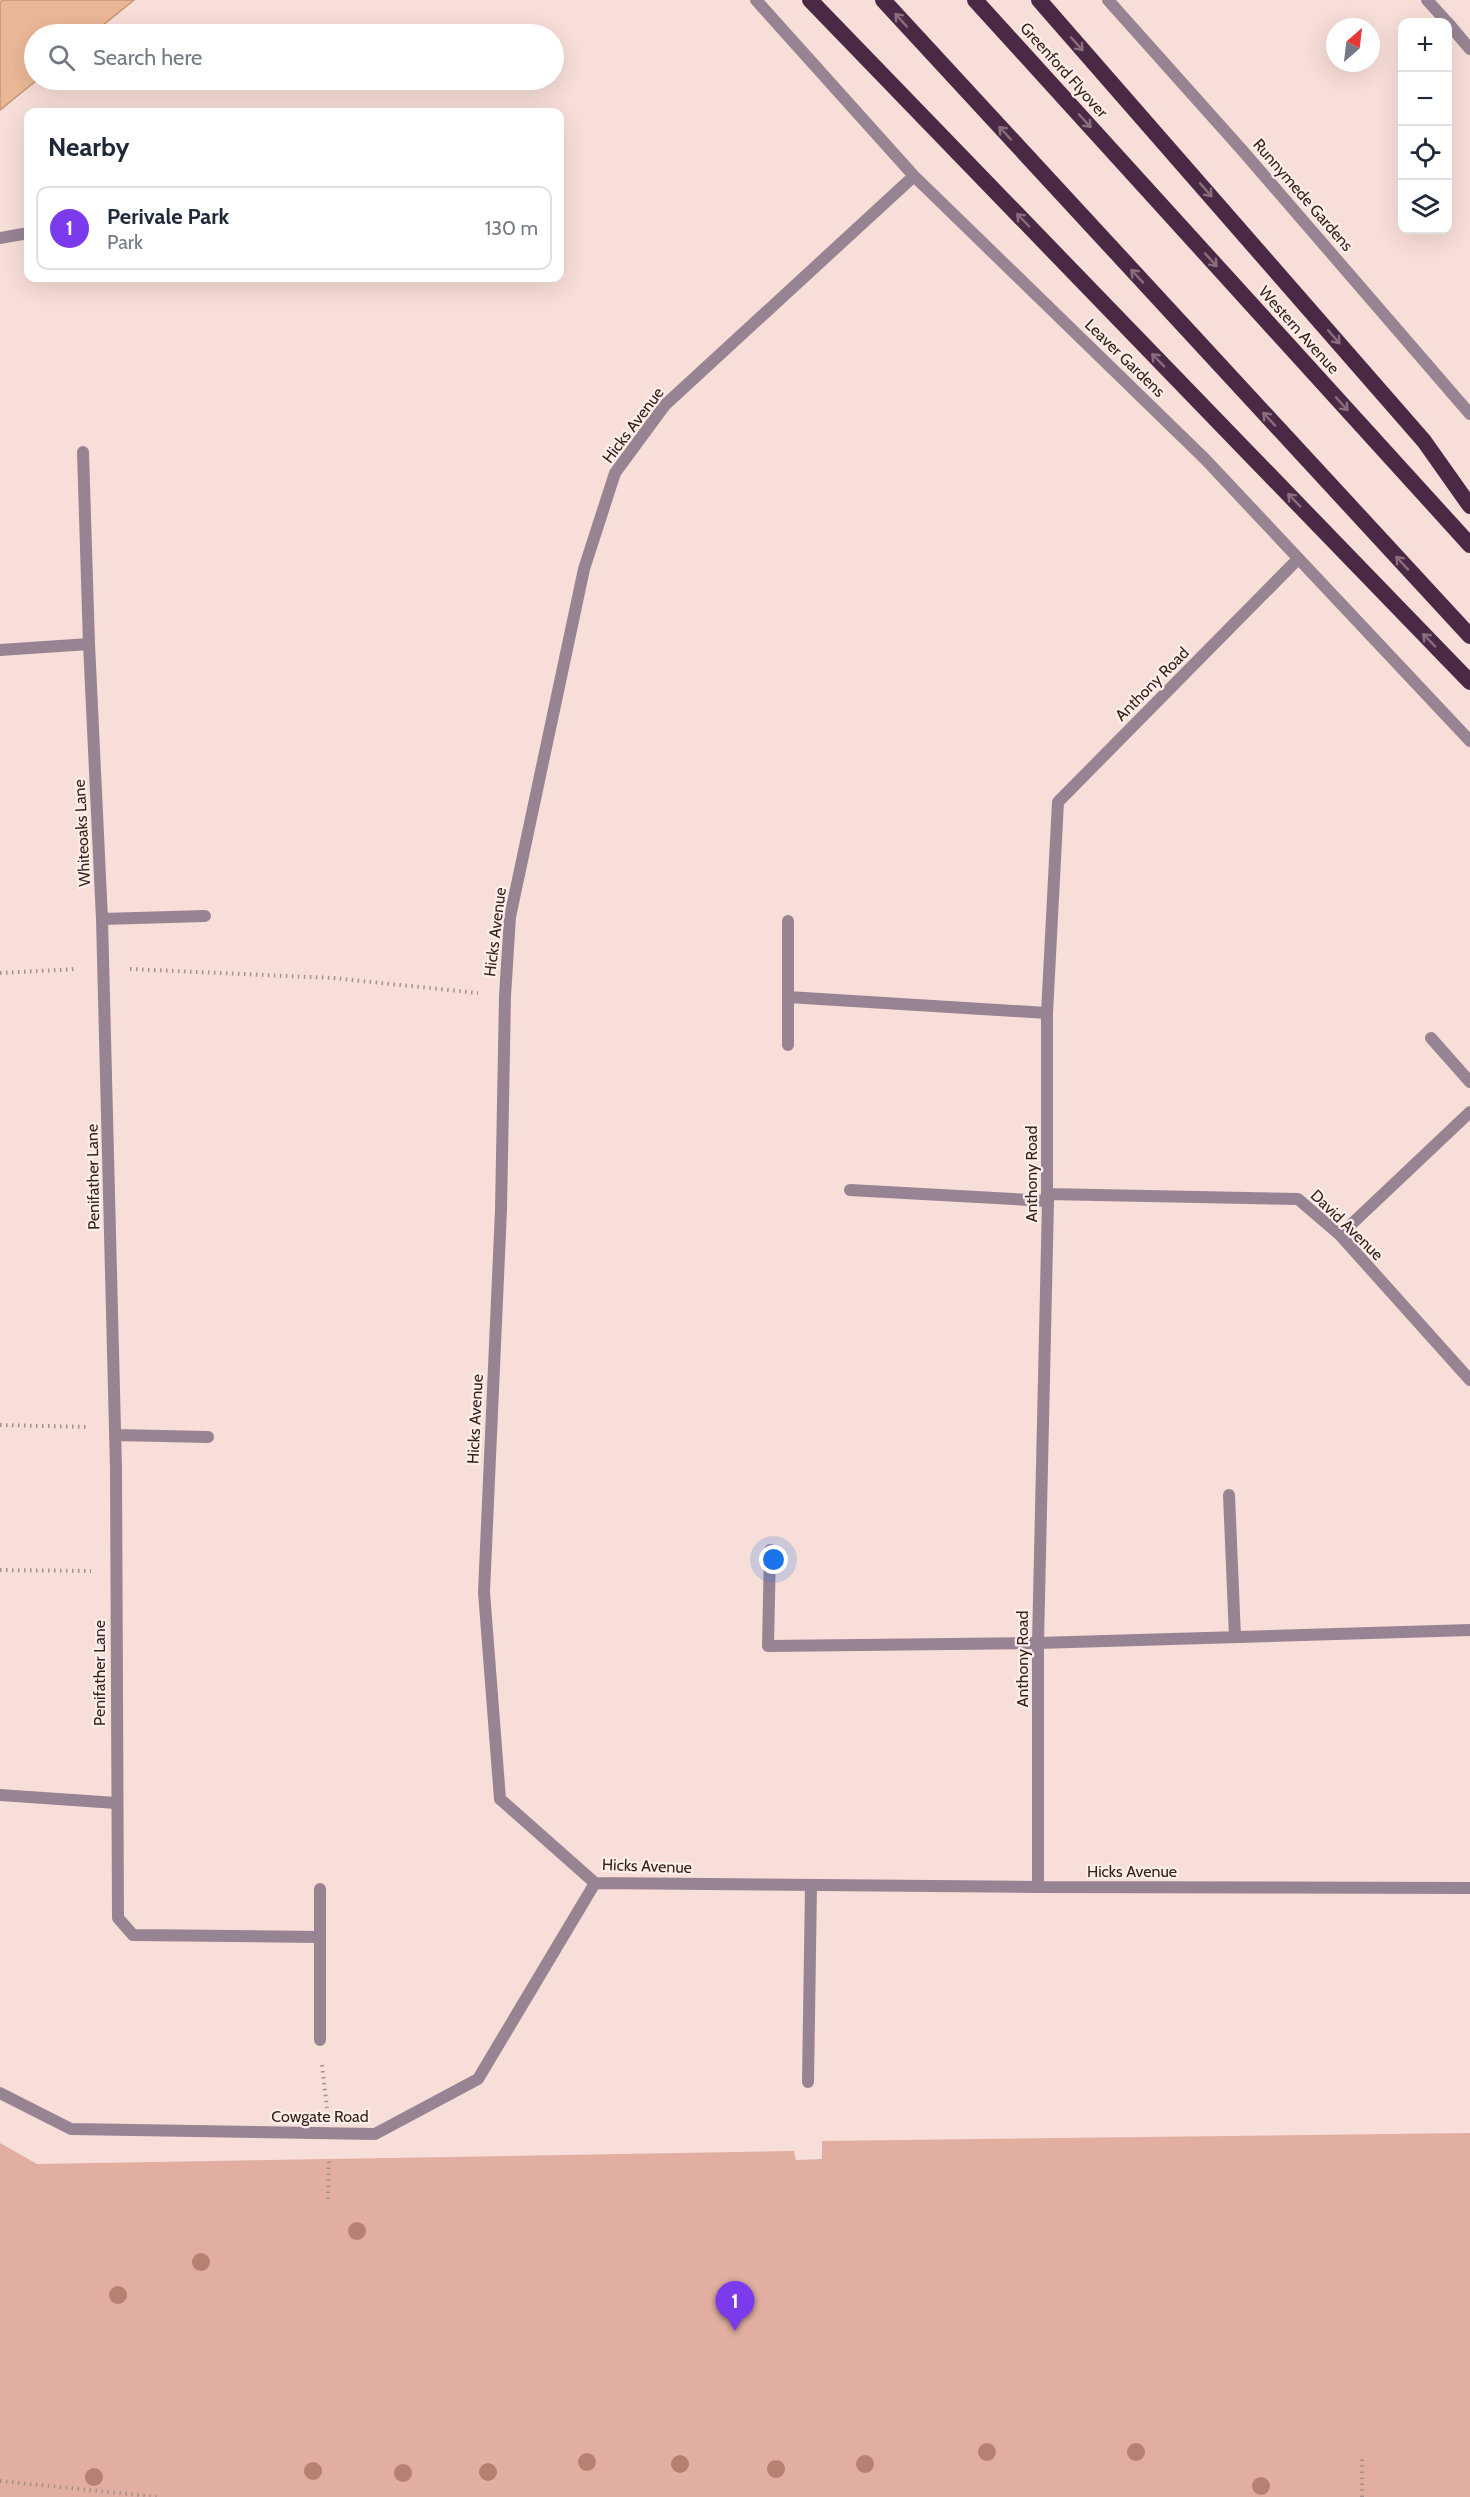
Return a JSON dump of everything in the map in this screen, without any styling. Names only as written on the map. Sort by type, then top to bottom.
[{"type":"highway","points":[[810,0],[1470,682]]},
{"type":"highway","points":[[883,0],[1470,636]]},
{"type":"highway","name":"Greenford Flyover","points":[[975,0],[1101,138]]},
{"type":"highway","points":[[1039,0],[1424,441],[1470,506]]},
{"type":"highway","name":"Western Avenue","points":[[1101,138],[1470,545]]},
{"type":"street","name":"Leaver Gardens","points":[[756,0],[914,176],[1205,459],[1470,741]]},
{"type":"street","name":"Runnymede Gardens","points":[[1108,0],[1242,150],[1470,414]]},
{"type":"street","points":[[1427,0],[1443,18]]},
{"type":"street","points":[[1452,29],[1470,49]]},
{"type":"street","name":"Hicks Avenue","points":[[914,176],[665,405],[615,473],[584,569],[512,906],[505,996],[501,1210],[484,1592],[500,1800],[595,1883],[1470,1888]]},
{"type":"street","points":[[0,238],[24,234]]},
{"type":"street","name":"Whiteoaks Lane","points":[[83,452],[89,644],[102,919]]},
{"type":"street","name":"Anthony Road","points":[[1038,1887],[1038,1643],[1048,1197],[1047,1013],[1058,802],[1298,559]]},
{"type":"street","points":[[0,650],[89,644]]},
{"type":"street","points":[[102,919],[205,916]]},
{"type":"street","name":"Penifather Lane","points":[[102,919],[115,1435],[118,1918],[133,1935],[320,1937]]},
{"type":"street","points":[[788,921],[788,1045]]},
{"type":"street","points":[[788,997],[1047,1013]]},
{"type":"street","points":[[1431,1038],[1470,1082]]},
{"type":"street","points":[[1340,1236],[1470,1112]]},
{"type":"street","name":"David Avenue","points":[[850,1190],[1048,1197],[1298,1199],[1340,1236],[1470,1380]]},
{"type":"street","points":[[115,1435],[208,1437]]},
{"type":"street","points":[[1229,1495],[1235,1636]]},
{"type":"street","points":[[771,1550],[768,1646],[1038,1643],[1470,1630]]},
{"type":"street","points":[[0,1795],[116,1803]]},
{"type":"street","name":"Cowgate Road","points":[[0,2093],[71,2129],[375,2134],[478,2079],[595,1883]]},
{"type":"street","points":[[808,2082],[811,1886]]},
{"type":"street","points":[[320,1889],[320,2040]]},
{"type":"path","points":[[0,973],[105,968],[333,978],[505,996]]},
{"type":"path","points":[[0,1425],[98,1427],[115,1435]]},
{"type":"path","points":[[0,1570],[116,1572]]},
{"type":"path","points":[[1362,2456],[1362,2497]]},
{"type":"path","points":[[0,2481],[159,2497]]},
{"type":"shaded area","points":[[1470,2133],[1470,2497],[0,2497],[0,2143],[37,2164],[794,2151],[796,2160],[822,2159],[822,2141]]},
{"type":"building","points":[[3,0],[134,0],[104,24],[24,24],[25,90],[0,110],[0,2]]},
{"type":"place","name":"Perivale Park","points":[[735,2331]]}]
